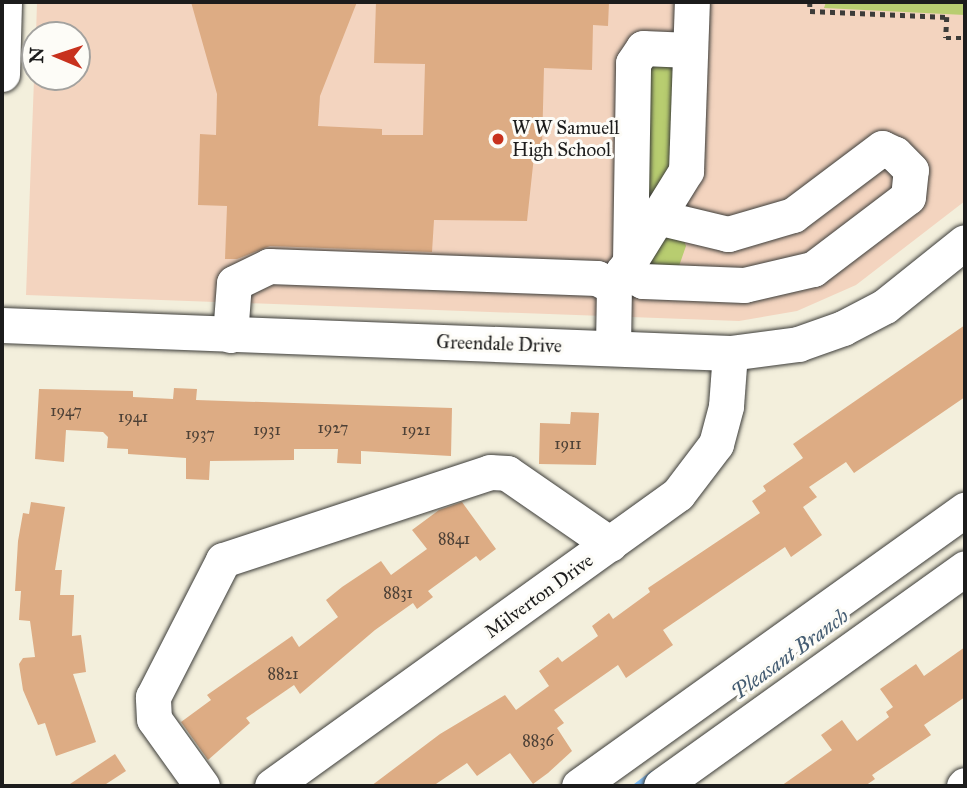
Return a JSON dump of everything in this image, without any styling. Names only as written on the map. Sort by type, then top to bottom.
[{"type":"street","points":[[2,74],[5,2]]},
{"type":"street","points":[[622,273],[686,172],[692,2]]},
{"type":"street","points":[[614,348],[622,273],[633,63],[643,48],[690,50]]},
{"type":"street","points":[[230,335],[234,283],[270,266],[597,278],[622,273],[643,281],[744,285],[813,269],[908,198],[911,170],[895,154],[882,148],[793,215],[728,234],[657,217]]},
{"type":"street","name":"Greendale Drive","points":[[2,325],[730,353],[799,344],[843,328],[885,306],[965,242]]},
{"type":"street","name":"Milverton Drive","points":[[272,786],[678,494],[716,444],[730,353]]},
{"type":"street","points":[[202,786],[154,719],[153,697],[223,560],[490,472],[508,473],[610,544]]},
{"type":"street","points":[[579,786],[965,510]]},
{"type":"street","points":[[661,786],[965,568]]},
{"type":"path","points":[[810,2],[810,10],[947,18],[946,38],[965,38]]},
{"type":"shaded area","name":"W W Samuell High School","points":[[37,2],[965,2],[965,201],[856,285],[797,311],[739,321],[26,295],[34,91],[91,91],[91,21],[36,21]]},
{"type":"green space","points":[[826,2],[965,2],[965,15],[824,8]]},
{"type":"green space","points":[[647,64],[676,66],[669,172],[645,203]]},
{"type":"green space","points":[[667,236],[683,238],[686,246],[678,269],[647,265],[658,243]]},
{"type":"building","points":[[191,2],[357,2],[320,96],[318,126],[382,129],[382,135],[423,135],[425,64],[374,63],[376,2],[609,2],[608,26],[593,25],[592,70],[544,68],[542,147],[535,147],[527,221],[434,220],[432,252],[270,246],[237,259],[225,259],[227,206],[198,205],[200,134],[216,135],[217,94]]},
{"type":"building","points":[[965,325],[965,397],[854,473],[846,462],[809,487],[817,497],[803,507],[822,535],[791,557],[785,547],[663,630],[673,645],[626,678],[618,665],[554,710],[564,723],[557,728],[572,751],[548,773],[533,784],[510,753],[477,776],[467,763],[433,786],[371,786],[440,734],[505,695],[516,710],[549,686],[539,671],[558,657],[562,662],[598,636],[592,626],[609,613],[613,619],[650,592],[648,588],[760,513],[752,501],[766,491],[763,486],[803,458],[793,444]]},
{"type":"building","points":[[174,388],[197,389],[196,400],[452,408],[451,456],[361,451],[361,464],[337,463],[338,449],[294,449],[294,460],[210,461],[209,480],[186,479],[186,458],[128,454],[128,449],[107,448],[108,437],[103,432],[66,430],[64,462],[35,459],[39,389],[133,391],[133,397],[173,399]]},
{"type":"building","points":[[571,412],[599,413],[596,465],[539,464],[540,423],[570,424]]},
{"type":"building","points":[[31,502],[65,507],[55,570],[62,570],[60,595],[74,595],[72,636],[81,635],[86,672],[73,674],[96,742],[56,756],[45,723],[38,725],[23,690],[19,664],[23,658],[35,657],[30,621],[19,620],[21,591],[15,591],[18,541],[23,513],[29,514]]},
{"type":"building","points":[[462,502],[496,549],[480,561],[476,556],[428,591],[433,597],[417,609],[413,603],[375,630],[300,694],[294,685],[246,718],[250,723],[208,760],[181,722],[211,700],[207,695],[292,636],[299,647],[338,617],[326,600],[381,561],[391,575],[427,549],[412,530],[439,510]]},
{"type":"building","points":[[965,647],[965,697],[924,725],[931,735],[872,775],[875,779],[865,786],[781,786],[832,750],[821,735],[842,720],[857,741],[889,717],[886,712],[893,707],[880,689],[916,664],[924,676]]},
{"type":"building","points":[[115,754],[126,771],[103,786],[67,786]]},
{"type":"waterway","name":"Pleasant Branch","points":[[636,786],[652,774]]},
{"type":"place","name":"W W Samuell High School","points":[[498,139]]}]
